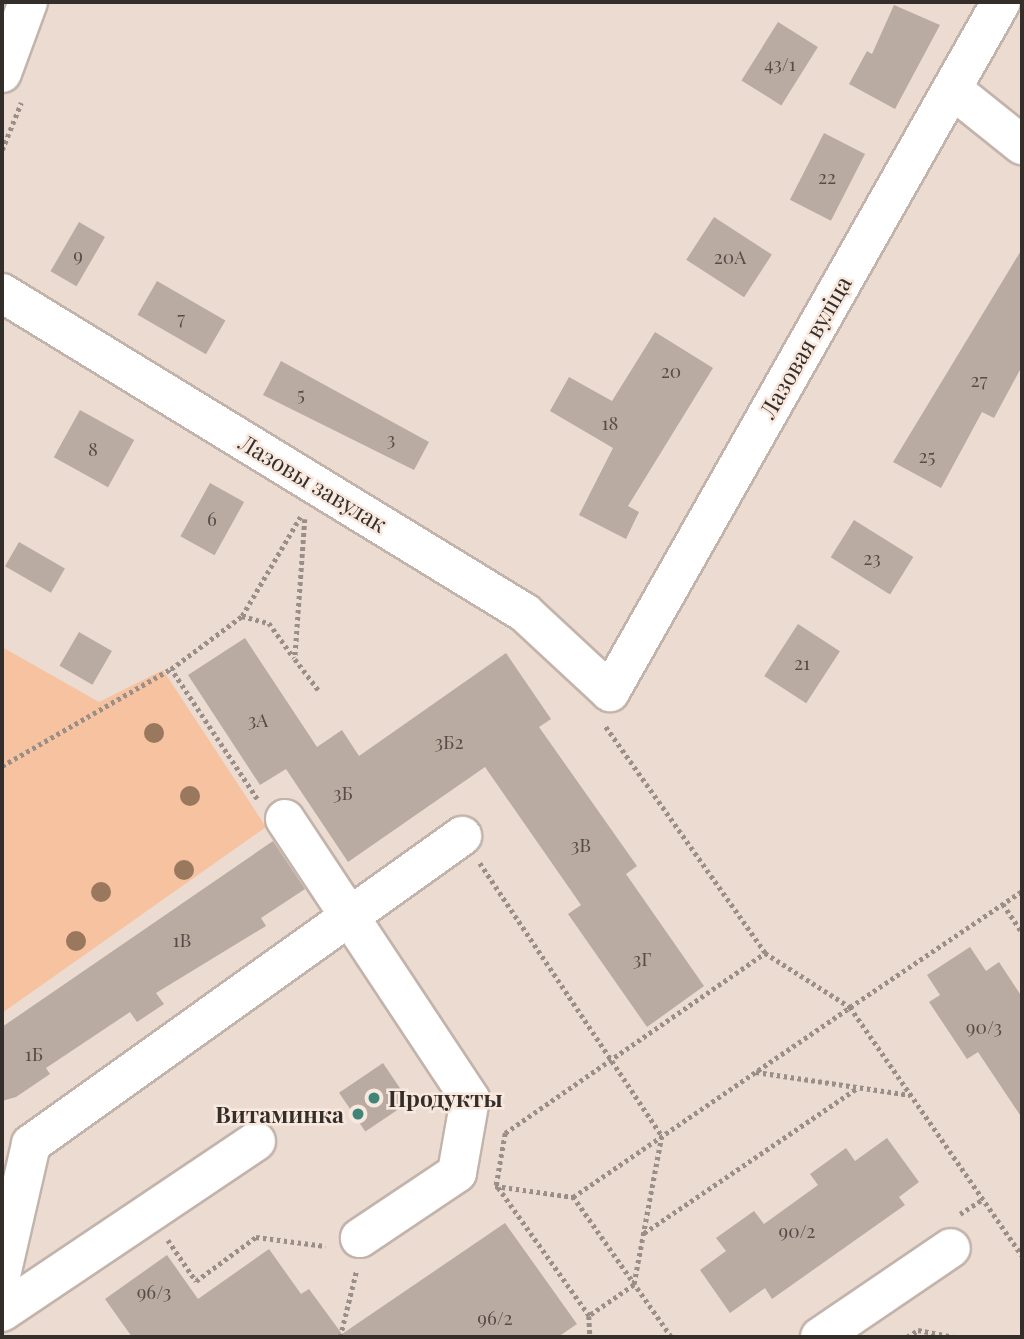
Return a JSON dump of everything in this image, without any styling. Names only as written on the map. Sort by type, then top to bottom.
[{"type":"street","points":[[2,73],[28,2]]},
{"type":"street","name":"Лазовая вуліца","points":[[603,703],[1001,2]]},
{"type":"street","points":[[952,89],[1022,145]]},
{"type":"street","name":"Лазовы завулак","points":[[2,293],[525,612],[603,703]]},
{"type":"street","points":[[285,819],[470,1099],[457,1172],[352,1259]]},
{"type":"street","points":[[2,1271],[31,1144],[462,836]]},
{"type":"street","points":[[2,1312],[256,1141]]},
{"type":"street","points":[[820,1337],[951,1248]]},
{"type":"path","points":[[2,766],[172,669],[242,616],[306,508],[295,659]]},
{"type":"path","points":[[242,616],[269,623],[318,690]]},
{"type":"path","points":[[172,669],[265,811],[285,819]]},
{"type":"path","points":[[603,703],[765,953],[850,1007],[1022,1255]]},
{"type":"path","points":[[462,836],[663,1136],[634,1284],[589,1316]]},
{"type":"path","points":[[484,1192],[496,1185],[573,1197],[1022,891]]},
{"type":"path","points":[[1003,904],[1022,932]]},
{"type":"path","points":[[590,1337],[589,1316],[496,1185],[505,1133],[765,953]]},
{"type":"path","points":[[755,1072],[911,1096]]},
{"type":"path","points":[[644,1233],[857,1088]]},
{"type":"path","points":[[573,1197],[671,1337]]},
{"type":"path","points":[[150,1213],[196,1282],[256,1237],[325,1245],[352,1259],[341,1337]]},
{"type":"path","points":[[908,1337],[918,1330],[955,1337]]},
{"type":"shaded area","points":[[2,647],[99,702],[163,670],[266,827],[2,1013]]},
{"type":"building","points":[[894,5],[940,25],[895,109],[849,84],[867,51],[872,54]]},
{"type":"building","points":[[778,22],[818,47],[781,105],[741,81]]},
{"type":"building","points":[[824,133],[865,154],[831,221],[790,200]]},
{"type":"building","points":[[714,217],[772,255],[744,297],[686,260]]},
{"type":"building","points":[[79,222],[105,237],[76,286],[51,271]]},
{"type":"building","points":[[1022,249],[1022,366],[994,418],[982,412],[941,488],[893,462]]},
{"type":"building","points":[[157,281],[225,320],[206,354],[138,315]]},
{"type":"building","points":[[655,332],[713,368],[628,506],[639,512],[626,539],[579,515],[613,448],[550,411],[569,377],[612,401]]},
{"type":"building","points":[[281,361],[429,442],[414,470],[263,395]]},
{"type":"building","points":[[80,410],[134,440],[108,487],[54,457]]},
{"type":"building","points":[[210,483],[244,502],[215,555],[180,536]]},
{"type":"building","points":[[854,520],[913,557],[890,594],[831,557]]},
{"type":"building","points":[[19,542],[65,568],[51,593],[5,566]]},
{"type":"building","points":[[798,624],[840,651],[806,703],[764,676]]},
{"type":"building","points":[[79,632],[112,651],[92,685],[60,666]]},
{"type":"building","points":[[245,638],[317,747],[342,730],[359,756],[506,653],[551,719],[539,727],[637,866],[626,874],[704,986],[647,1027],[568,914],[581,905],[485,767],[348,862],[286,769],[260,785],[188,675]]},
{"type":"building","points":[[273,841],[305,889],[261,918],[266,926],[156,993],[164,1004],[137,1022],[130,1012],[46,1068],[50,1074],[16,1097],[2,1101],[2,1027]]},
{"type":"building","points":[[970,947],[986,971],[999,962],[1022,997],[1022,1118],[978,1052],[967,1059],[929,1002],[940,995],[927,975]]},
{"type":"building","name":"Продукты","points":[[383,1063],[409,1102],[365,1132],[339,1093]]},
{"type":"building","points":[[887,1138],[919,1182],[899,1197],[905,1205],[772,1299],[765,1288],[730,1313],[700,1270],[726,1251],[716,1238],[754,1211],[764,1224],[818,1185],[810,1174],[846,1148],[855,1161]]},
{"type":"building","points":[[505,1223],[577,1324],[558,1337],[132,1337],[105,1299],[167,1255],[198,1299],[269,1249],[301,1294],[309,1289],[342,1334]]},
{"type":"place","name":"Продукты","points":[[374,1098]]},
{"type":"place","name":"Витаминка","points":[[358,1114]]}]
